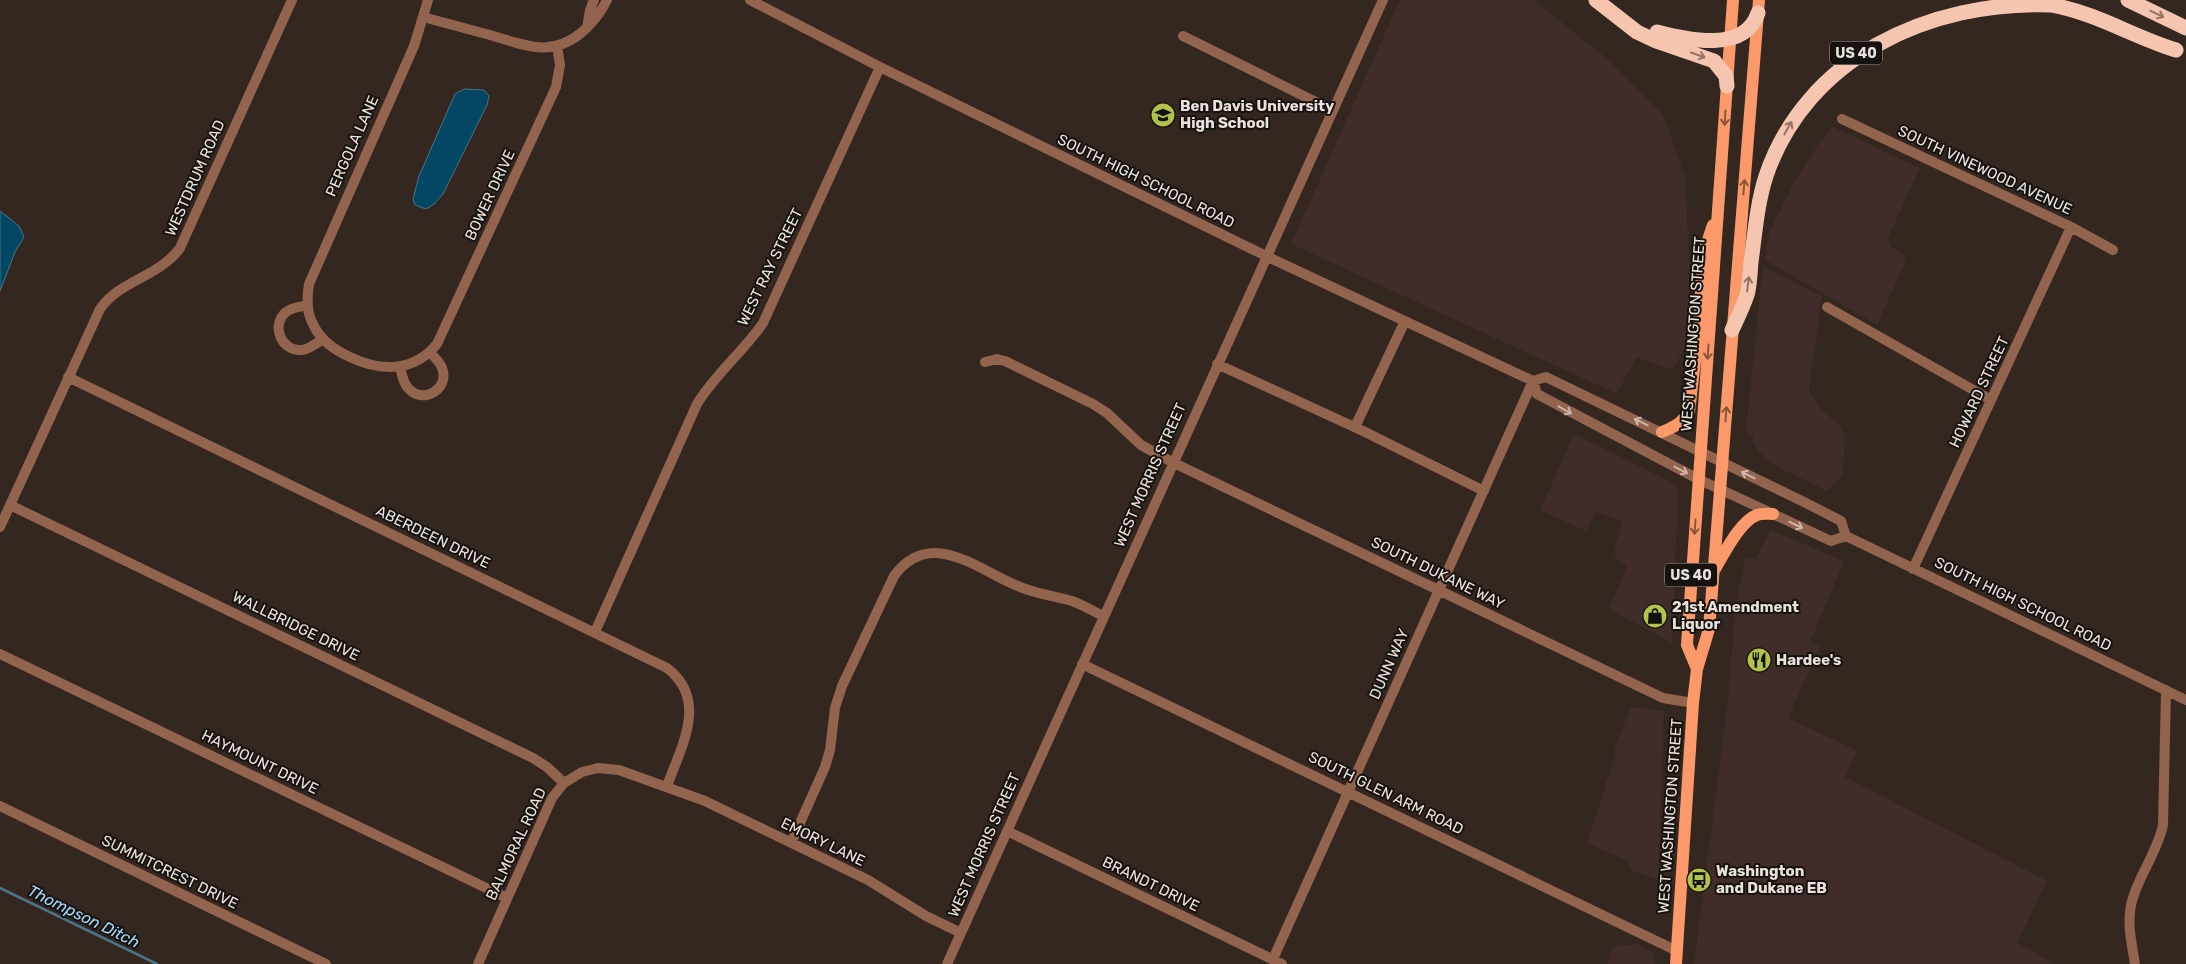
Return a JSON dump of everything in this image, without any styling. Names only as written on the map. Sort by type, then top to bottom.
[{"type":"highway","points":[[1596,0],[1637,32],[1656,41],[1714,61],[1726,76],[1727,86]]},
{"type":"highway","points":[[2078,0],[2181,52]]},
{"type":"highway","points":[[2128,0],[2186,28]]},
{"type":"highway","name":"US 40","points":[[1732,330],[1747,295],[1760,201],[1766,178],[1782,140],[1802,106],[1828,78],[1852,56],[1883,35],[1902,25],[1940,11],[1972,4],[2032,3],[2070,9],[2104,20],[2151,42],[2181,52]]},
{"type":"highway","points":[[1622,20],[1658,32],[1686,38],[1730,38],[1739,37],[1748,31],[1755,23],[1759,7]]},
{"type":"main road","name":"WEST WASHINGTON STREET","points":[[1697,669],[1687,645],[1700,452],[1720,206],[1733,0]]},
{"type":"main road","name":"WEST WASHINGTON STREET","points":[[1676,964],[1693,703],[1697,669],[1709,629],[1759,7]]},
{"type":"main road","points":[[1662,432],[1678,425],[1686,418],[1689,411],[1699,328],[1703,255],[1720,206]]},
{"type":"main road","points":[[1714,571],[1744,524],[1756,515],[1774,514]]},
{"type":"street","name":"WESTDRUM ROAD","points":[[0,527],[104,302],[124,286],[163,266],[180,248],[292,0]]},
{"type":"street","name":"PERGOLA LANE","points":[[352,358],[335,350],[323,339],[312,322],[308,305],[308,288],[313,272],[414,46],[428,0]]},
{"type":"street","points":[[587,28],[594,0]]},
{"type":"street","points":[[423,17],[529,46],[557,46],[568,43],[587,28],[599,16],[607,0]]},
{"type":"street","name":"WEST MORRIS STREET","points":[[947,964],[1172,462],[1383,0]]},
{"type":"street","name":"SOUTH HIGH SCHOOL ROAD","points":[[754,1],[880,67],[1266,256],[1533,380],[1546,377],[1662,432],[1841,521],[1846,536],[2186,700]]},
{"type":"street","points":[[1183,36],[1332,110]]},
{"type":"street","name":"BOWER DRIVE","points":[[352,358],[376,367],[400,367],[415,362],[430,352],[441,337],[556,87],[560,65],[557,46]]},
{"type":"street","name":"WEST RAY STREET","points":[[594,632],[697,404],[709,386],[745,347],[763,323],[880,67]]},
{"type":"street","name":"SOUTH VINEWOOD AVENUE","points":[[1842,119],[2071,227],[2113,250]]},
{"type":"street","name":"HOWARD STREET","points":[[1913,569],[2071,227]]},
{"type":"street","points":[[308,305],[292,308],[282,316],[279,323],[279,336],[287,346],[298,350],[306,349],[323,339]]},
{"type":"street","points":[[1827,307],[1992,400]]},
{"type":"street","points":[[1355,427],[1405,321]]},
{"type":"street","points":[[400,367],[405,384],[413,393],[423,396],[435,392],[443,382],[444,374],[442,366],[430,352]]},
{"type":"street","name":"SOUTH DUKANE WAY","points":[[985,362],[997,359],[1005,361],[1085,400],[1107,414],[1141,446],[1172,462],[1663,698],[1693,703]]},
{"type":"street","points":[[1217,364],[1355,427],[1484,491]]},
{"type":"street","name":"ABERDEEN DRIVE","points":[[68,377],[664,665],[674,673],[684,687],[690,704],[688,725],[667,786]]},
{"type":"street","name":"SOUTH HIGH SCHOOL ROAD","points":[[1533,380],[1538,394],[1698,479],[1832,541],[1846,536]]},
{"type":"street","name":"DUNN WAY","points":[[1272,959],[1533,380]]},
{"type":"street","name":"WALLBRIDGE DRIVE","points":[[10,504],[532,758],[547,767],[564,783]]},
{"type":"street","points":[[791,843],[825,767],[830,750],[835,708],[842,686],[896,572],[911,559],[936,552],[956,556],[1027,589],[1075,602],[1103,616]]},
{"type":"street","name":"HAYMOUNT DRIVE","points":[[0,654],[507,898]]},
{"type":"street","name":"SOUTH GLEN ARM ROAD","points":[[1082,664],[1676,950]]},
{"type":"street","points":[[2135,964],[2130,931],[2131,904],[2158,844],[2163,826],[2166,690]]},
{"type":"street","name":"BALMORAL ROAD","points":[[478,964],[552,798],[564,783],[582,772],[606,768],[667,786]]},
{"type":"street","name":"EMORY LANE","points":[[667,786],[705,801],[868,880],[926,916],[961,933]]},
{"type":"street","name":"SUMMITCREST DRIVE","points":[[0,806],[326,964]]},
{"type":"street","name":"BRANDT DRIVE","points":[[1007,831],[1282,964]]},
{"type":"shaded area","points":[[1400,0],[1534,0],[1606,58],[1663,115],[1685,176],[1690,278],[1688,343],[1672,370],[1636,357],[1617,394],[1291,244]]},
{"type":"shaded area","points":[[1833,127],[1920,168],[1888,238],[1891,247],[1906,255],[1905,263],[1877,325],[1765,260],[1769,233],[1795,181],[1819,143]]},
{"type":"shaded area","points":[[1763,266],[1822,296],[1809,390],[1818,406],[1840,426],[1845,437],[1843,475],[1827,491],[1774,465],[1758,451],[1753,442],[1753,436],[1746,431]]},
{"type":"shaded area","points":[[1574,434],[1671,482],[1678,490],[1672,643],[1609,609],[1627,566],[1614,557],[1617,550],[1614,549],[1623,522],[1595,511],[1586,531],[1540,510]]},
{"type":"shaded area","points":[[1771,530],[1844,561],[1810,642],[1820,647],[1788,718],[1857,751],[1845,777],[2047,881],[2017,943],[2056,964],[1694,964],[1729,690],[1735,610],[1745,558],[1756,558]]},
{"type":"shaded area","points":[[1631,707],[1664,711],[1658,880],[1629,869],[1630,862],[1587,843],[1615,756],[1615,747]]},
{"type":"shaded area","points":[[1637,944],[1652,952],[1655,964],[1607,964],[1613,946]]},
{"type":"water","points":[[464,89],[484,90],[489,96],[487,105],[443,194],[434,204],[426,209],[415,205],[413,199],[419,176],[455,94]]},
{"type":"water","points":[[0,211],[19,226],[24,237],[15,252],[0,291]]},
{"type":"waterway","name":"Thompson Ditch","points":[[0,888],[157,964]]},
{"type":"place","name":"Ben Davis University High School","points":[[1163,115]]},
{"type":"place","name":"21st Amendment Liquor","points":[[1655,616]]},
{"type":"place","name":"Hardee's","points":[[1759,660]]},
{"type":"place","name":"Washington and Dukane EB","points":[[1699,880]]}]
